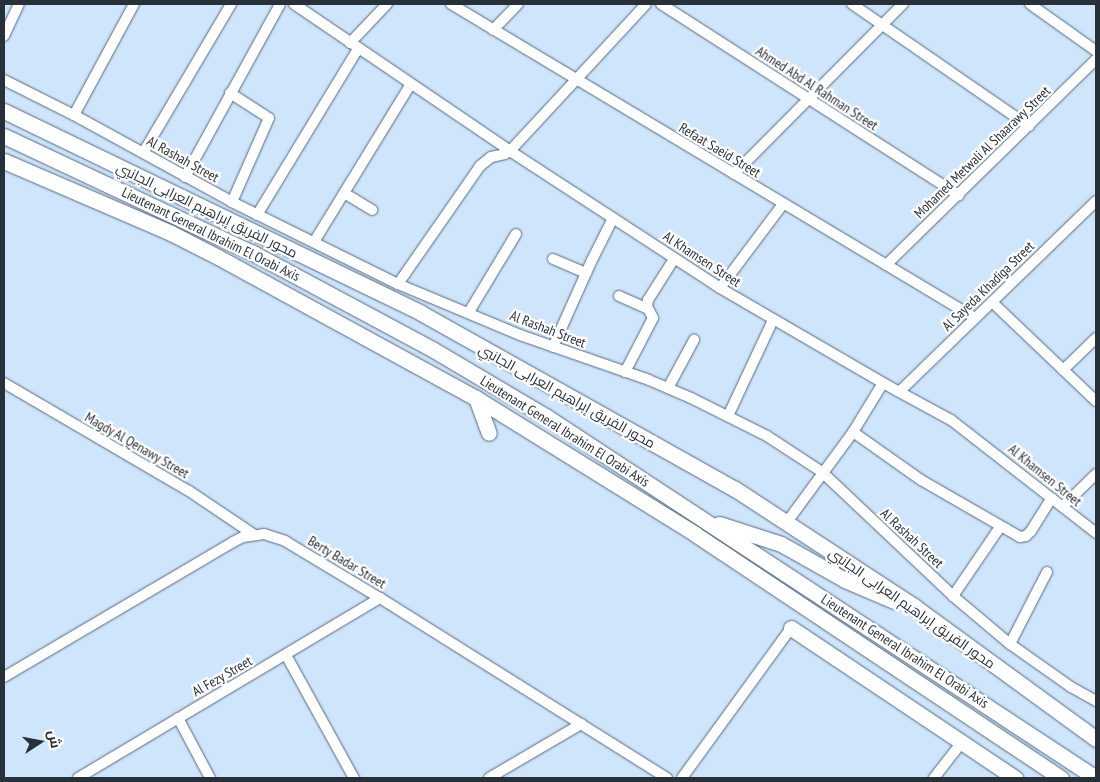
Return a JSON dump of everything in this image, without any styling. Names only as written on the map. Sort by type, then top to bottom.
[{"type":"main road","name":"محور الفريق إبراهيم العرابى الجانبي","points":[[4,111],[421,313],[722,482],[787,522],[915,607],[1096,739]]},
{"type":"main road","name":"Lieutenant General Ibrahim El Orabi Axis","points":[[4,136],[251,252],[432,349],[547,417],[1096,778]]},
{"type":"main road","name":"Lieutenant General Ibrahim El Orabi Axis","points":[[4,161],[162,230],[218,257],[476,398],[695,534],[1060,778]]},
{"type":"main road","points":[[476,398],[489,432]]},
{"type":"main road","points":[[708,522],[745,531],[781,544],[845,580],[879,595],[915,607]]},
{"type":"main road","points":[[792,628],[962,742],[998,774],[1015,778]]},
{"type":"street","points":[[5,29],[19,4]]},
{"type":"street","points":[[74,115],[134,4]]},
{"type":"street","points":[[143,153],[231,4]]},
{"type":"street","points":[[186,177],[280,4]]},
{"type":"street","name":"Al Khamsen Street","points":[[294,4],[510,151],[720,288],[883,384],[926,405],[967,431],[1096,533]]},
{"type":"street","points":[[257,214],[354,46],[387,4]]},
{"type":"street","name":"Refaat Saeid Street","points":[[451,4],[975,318]]},
{"type":"street","points":[[493,30],[518,4]]},
{"type":"street","points":[[398,284],[480,166],[492,157],[510,151],[646,4]]},
{"type":"street","name":"Ahmed Abd Al Rahman Street","points":[[661,4],[959,195]]},
{"type":"street","points":[[852,4],[1029,126]]},
{"type":"street","points":[[734,174],[903,4]]},
{"type":"street","points":[[1030,4],[1096,51]]},
{"type":"street","name":"Mohamed Metwali Al Shaarawy Street","points":[[886,265],[1096,59]]},
{"type":"street","name":"Al Rashah Street","points":[[4,80],[74,115],[232,202],[398,284],[553,347],[668,388],[767,436],[822,472],[953,596],[1010,644],[1039,666],[1096,701]]},
{"type":"street","points":[[314,242],[411,84]]},
{"type":"street","points":[[230,93],[269,118],[232,202]]},
{"type":"street","points":[[344,193],[372,210]]},
{"type":"street","name":"Al Sayeda Khadiga Street","points":[[899,392],[1096,201]]},
{"type":"street","points":[[720,288],[783,204]]},
{"type":"street","points":[[553,347],[613,218]]},
{"type":"street","points":[[469,312],[516,234]]},
{"type":"street","points":[[626,372],[653,318],[648,309],[648,300],[674,258]]},
{"type":"street","points":[[553,259],[586,273]]},
{"type":"street","points":[[619,296],[648,309]]},
{"type":"street","points":[[992,302],[1096,401]]},
{"type":"street","points":[[728,416],[773,320]]},
{"type":"street","points":[[1063,370],[1096,338]]},
{"type":"street","points":[[668,388],[694,340]]},
{"type":"street","name":"Magdy Al Qenawy Street","points":[[4,384],[189,491],[253,534]]},
{"type":"street","points":[[787,522],[822,472],[854,432],[883,384]]},
{"type":"street","points":[[854,432],[921,480],[1020,537],[1026,536],[1052,498]]},
{"type":"street","points":[[1063,506],[1096,474]]},
{"type":"street","points":[[953,596],[1000,527]]},
{"type":"street","points":[[4,677],[233,542],[253,534]]},
{"type":"street","name":"Berty Badar Street","points":[[253,534],[264,534],[285,541],[380,598],[667,778]]},
{"type":"street","points":[[1010,644],[1047,572]]},
{"type":"street","name":"Al Fezy Street","points":[[78,778],[380,598]]},
{"type":"street","points":[[682,778],[792,628]]},
{"type":"street","points":[[286,655],[354,778]]},
{"type":"street","points":[[178,718],[210,778]]},
{"type":"street","points":[[489,778],[581,724]]},
{"type":"street","points":[[934,778],[962,742]]}]
